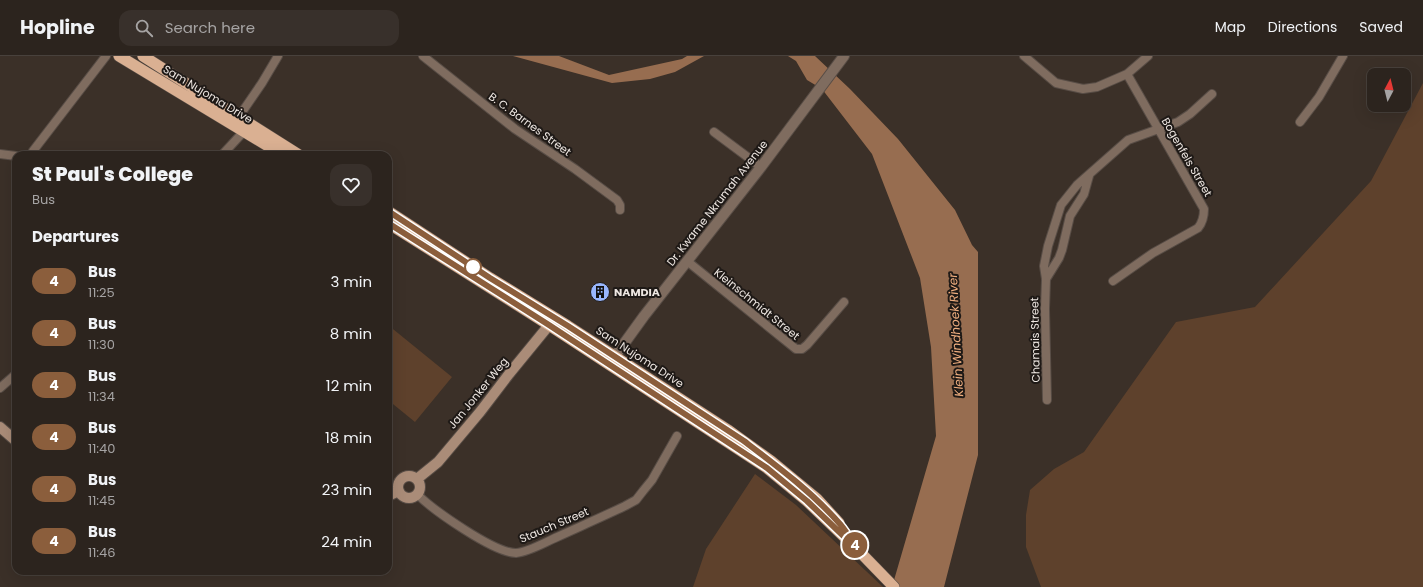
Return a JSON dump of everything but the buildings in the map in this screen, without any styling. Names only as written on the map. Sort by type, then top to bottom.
[{"type":"highway","name":"Sam Nujoma Drive","points":[[119,56],[236,121]]},
{"type":"highway","name":"Sam Nujoma Drive","points":[[143,56],[278,151]]},
{"type":"highway","name":"Sam Nujoma Drive","points":[[247,128],[291,151]]},
{"type":"highway","name":"Sam Nujoma Drive","points":[[392,214],[612,360],[728,430],[770,461],[817,499],[841,525],[857,549],[894,587]]},
{"type":"highway","name":"Sam Nujoma Drive","points":[[392,225],[552,321]]},
{"type":"main road","name":"Jan Jonker Weg","points":[[399,491],[399,484],[403,478],[409,476],[417,479],[438,462],[480,412],[552,321]]},
{"type":"main road","points":[[0,427],[12,438]]},
{"type":"main road","points":[[392,494],[399,491],[407,498],[411,498],[417,494],[420,485],[417,479]]},
{"type":"street","points":[[33,151],[106,56]]},
{"type":"street","points":[[236,121],[262,83],[278,56]]},
{"type":"street","name":"B. C. Barnes Street","points":[[423,56],[515,129],[575,169],[617,200],[620,210]]},
{"type":"street","name":"Dr. Kwame Nkrumah Avenue","points":[[612,360],[644,316],[761,167],[844,56]]},
{"type":"street","points":[[1024,56],[1056,83],[1083,88],[1098,87],[1127,74],[1148,56]]},
{"type":"street","points":[[1300,122],[1319,97],[1343,56]]},
{"type":"street","name":"Bogenfels Street","points":[[1113,281],[1153,253],[1198,228],[1202,223],[1204,209],[1127,74]]},
{"type":"street","name":"Chamais Street","points":[[1047,400],[1045,309],[1046,279],[1044,266],[1048,246],[1061,205],[1071,191],[1128,140],[1157,128],[1178,122],[1190,114],[1212,94]]},
{"type":"street","points":[[226,151],[247,128]]},
{"type":"street","points":[[714,132],[761,167]]},
{"type":"street","points":[[0,154],[12,156]]},
{"type":"street","name":"Chamais Street","points":[[1046,279],[1062,250],[1070,216],[1084,194],[1089,176]]},
{"type":"street","points":[[1048,246],[1060,253],[1062,250]]},
{"type":"street","name":"Kleinschmidt Street","points":[[687,261],[796,349],[802,349],[844,302]]},
{"type":"street","points":[[0,388],[12,378]]},
{"type":"street","name":"Stauch Street","points":[[417,494],[428,504],[472,533],[504,551],[516,553],[535,547],[636,500],[652,480],[677,436]]},
{"type":"shaded area","points":[[1423,83],[1423,587],[1041,587],[1026,547],[1026,515],[1030,490],[1054,469],[1084,452],[1176,322],[1255,307],[1371,181],[1408,112],[1411,112],[1411,106]]},
{"type":"shaded area","points":[[392,328],[452,377],[415,422],[392,403]]},
{"type":"shaded area","points":[[755,474],[796,505],[883,587],[693,587],[706,549]]},
{"type":"water","points":[[513,56],[559,56],[609,75],[682,59],[687,56],[704,56],[675,72],[650,79],[612,83]]},
{"type":"water","name":"Klein Windhoek River","points":[[788,56],[815,56],[850,89],[898,139],[955,210],[972,245],[978,252],[978,455],[944,587],[892,587],[936,436],[931,347],[920,278],[872,154],[822,89],[807,80],[796,61]]},
{"type":"bus line","name":"4","points":[[392,214],[744,441],[817,499],[841,525],[857,549],[807,501],[767,468],[549,325],[392,226]]},
{"type":"place","name":"NAMDIA","points":[[600,292]]}]
